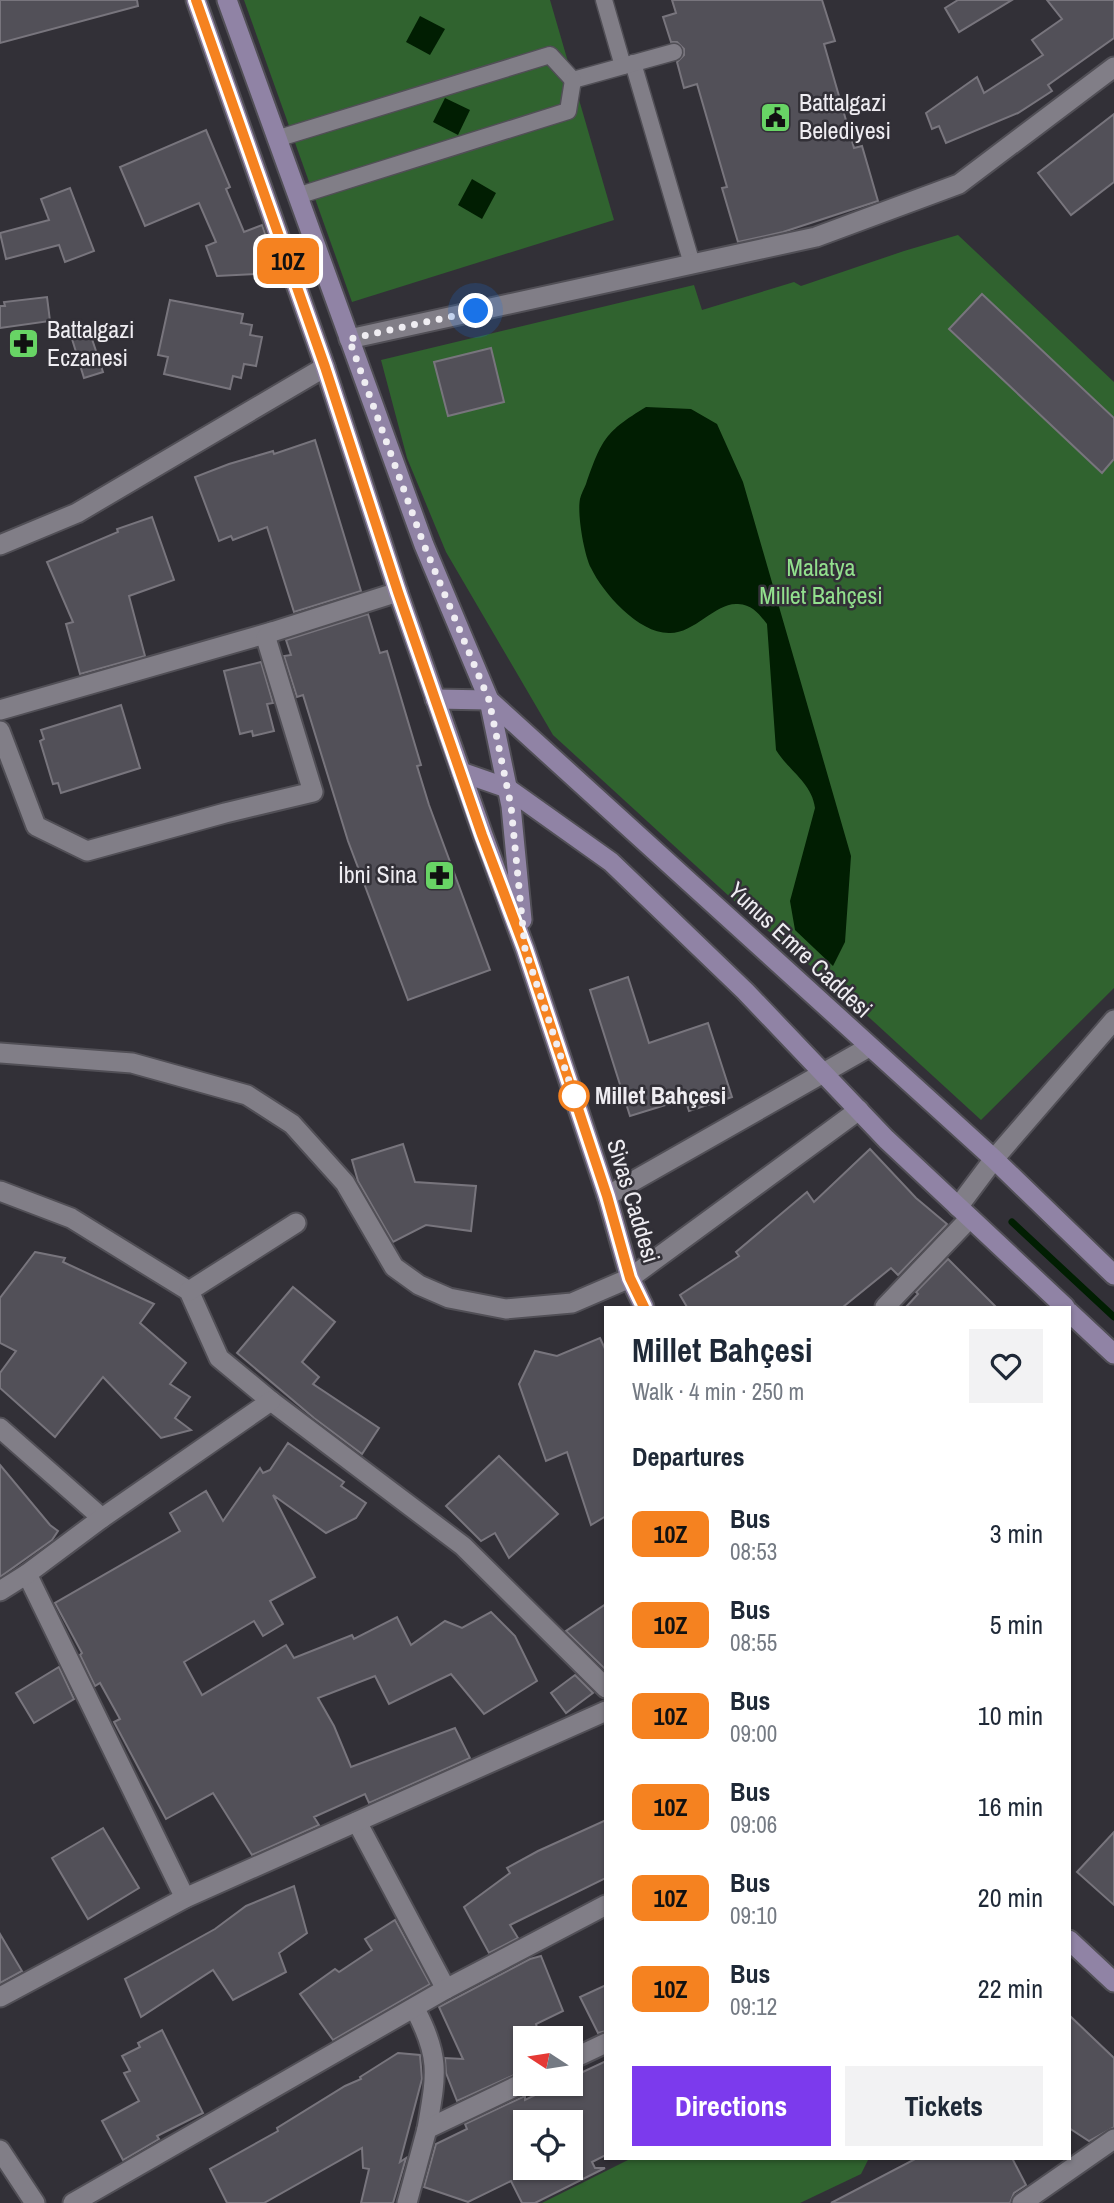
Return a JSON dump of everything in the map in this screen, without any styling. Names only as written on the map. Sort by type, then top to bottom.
[{"type":"main road","points":[[196,0],[325,367],[398,592],[525,949]]},
{"type":"main road","points":[[227,0],[424,545],[489,700],[507,788],[525,949]]},
{"type":"main road","points":[[436,699],[489,700]]},
{"type":"main road","name":"Yunus Emre Caddesi","points":[[489,700],[994,1159],[1114,1275]]},
{"type":"main road","points":[[461,772],[507,788],[611,862],[745,991],[859,1110],[1064,1306]]},
{"type":"main road","name":"Sivas Caddesi","points":[[525,949],[607,1196],[630,1278],[644,1306]]},
{"type":"main road","points":[[1071,1313],[1114,1354]]},
{"type":"main road","points":[[1071,1942],[1114,1982]]},
{"type":"street","points":[[604,0],[628,64],[692,264]]},
{"type":"street","points":[[573,80],[674,52]]},
{"type":"street","points":[[276,139],[550,55],[573,80]]},
{"type":"street","points":[[349,339],[816,237],[959,184],[1114,67]]},
{"type":"street","points":[[297,196],[568,111],[573,80]]},
{"type":"street","points":[[0,545],[77,513],[325,367]]},
{"type":"street","points":[[0,710],[272,632],[398,592]]},
{"type":"street","points":[[0,731],[36,826],[87,851],[313,792],[266,638],[272,632]]},
{"type":"street","points":[[886,1306],[964,1212],[994,1159],[1114,1020]]},
{"type":"street","points":[[607,1196],[869,1047]]},
{"type":"street","points":[[0,1053],[132,1063],[247,1095],[292,1124],[345,1183],[394,1267],[419,1285],[449,1298],[506,1308],[572,1303],[630,1278],[859,1110]]},
{"type":"street","points":[[0,1191],[71,1218],[190,1290],[219,1358],[271,1401],[463,1546],[604,1686]]},
{"type":"street","points":[[190,1290],[296,1223]]},
{"type":"street","points":[[0,1591],[271,1401]]},
{"type":"street","points":[[0,1428],[102,1518]]},
{"type":"street","points":[[27,1574],[185,1898]]},
{"type":"street","points":[[0,1997],[185,1898],[604,1713]]},
{"type":"street","points":[[357,1822],[446,1989]]},
{"type":"street","points":[[73,2203],[446,1989],[604,1906]]},
{"type":"street","points":[[407,2203],[427,2129],[434,2085],[434,2056],[428,2034],[415,2009]]},
{"type":"street","points":[[583,2054],[604,2044]]},
{"type":"street","points":[[427,2129],[513,2088]]},
{"type":"street","points":[[1022,2203],[1074,2161],[1114,2139]]},
{"type":"street","points":[[0,2150],[35,2203]]},
{"type":"green space","points":[[244,0],[550,0],[614,220],[352,302]]},
{"type":"green space","name":"Malatya Millet Bahçesi","points":[[958,235],[1114,382],[1114,988],[981,1120],[837,988],[754,919],[553,735],[446,552],[407,458],[381,360],[694,285],[702,310],[794,282],[801,286]]},
{"type":"green space","points":[[628,2160],[868,2160],[861,2174],[800,2203],[542,2203]]},
{"type":"shaded area","points":[[420,16],[445,29],[430,55],[406,42]]},
{"type":"shaded area","points":[[445,98],[470,110],[458,135],[433,122]]},
{"type":"shaded area","points":[[472,179],[496,193],[482,219],[458,205]]},
{"type":"shaded area","points":[[646,407],[691,409],[717,424],[743,482],[851,856],[845,942],[833,966],[795,930],[790,901],[815,808],[805,784],[776,750],[767,624],[752,608],[738,604],[722,608],[679,632],[658,632],[646,627],[613,600],[588,562],[580,524],[581,495],[601,446],[613,430]]},
{"type":"building","points":[[0,0],[137,0],[138,6],[0,43]]},
{"type":"building","name":"Battalgazi Belediyesi","points":[[672,0],[822,0],[835,41],[824,44],[854,148],[862,146],[878,201],[783,232],[738,242],[722,188],[727,187],[697,84],[684,88],[677,62],[684,55],[684,49],[677,42],[671,42],[663,17],[676,13]]},
{"type":"building","points":[[958,0],[1012,0],[959,32],[945,8]]},
{"type":"building","points":[[1047,0],[1114,0],[1114,38],[1048,85],[1052,91],[1018,113],[946,143],[939,126],[932,129],[926,113],[977,77],[984,93],[1043,55],[1032,40],[1062,19]]},
{"type":"building","points":[[1114,114],[1114,182],[1071,215],[1038,173]]},
{"type":"building","points":[[206,130],[230,187],[226,189],[244,232],[262,225],[279,273],[217,276],[206,246],[216,242],[199,203],[145,226],[120,167]]},
{"type":"building","points":[[70,188],[94,251],[65,262],[59,245],[6,259],[0,233],[49,220],[41,199]]},
{"type":"building","points":[[982,294],[1114,418],[1114,459],[1102,473],[949,329]]},
{"type":"building","points":[[47,297],[50,321],[0,328],[0,306],[5,306],[4,302]]},
{"type":"building","points":[[170,300],[243,314],[241,323],[252,325],[250,335],[262,337],[256,366],[244,364],[241,378],[233,376],[230,389],[164,374],[168,357],[158,355]]},
{"type":"building","points":[[90,333],[103,372],[84,378],[72,339]]},
{"type":"building","points":[[491,348],[504,402],[448,416],[434,362]]},
{"type":"building","points":[[315,440],[361,591],[294,612],[267,527],[233,540],[231,536],[219,541],[195,477],[229,464],[273,451],[274,454]]},
{"type":"building","points":[[152,517],[174,580],[129,596],[145,656],[80,674],[66,624],[73,622],[47,562],[118,532],[117,529]]},
{"type":"building","points":[[368,614],[380,653],[387,651],[421,765],[417,766],[429,805],[490,970],[408,1000],[348,841],[303,695],[297,697],[284,656],[291,655],[286,640]]},
{"type":"building","points":[[261,662],[273,703],[267,704],[274,731],[253,736],[252,731],[240,734],[224,671]]},
{"type":"building","points":[[121,705],[140,768],[61,793],[58,783],[53,784],[40,741],[44,739],[41,730]]},
{"type":"building","points":[[628,977],[649,1043],[708,1023],[732,1097],[689,1111],[685,1099],[630,1116],[590,990]]},
{"type":"building","points":[[403,1144],[415,1182],[476,1186],[471,1231],[426,1225],[393,1242],[358,1181],[352,1160]]},
{"type":"building","points":[[870,1149],[916,1198],[947,1224],[898,1275],[891,1268],[844,1306],[686,1306],[680,1295],[739,1256],[736,1252],[807,1192],[814,1202]]},
{"type":"building","points":[[35,1252],[65,1258],[63,1262],[154,1304],[140,1323],[186,1363],[170,1384],[190,1397],[175,1418],[191,1430],[161,1438],[103,1377],[55,1437],[0,1388],[0,1373],[16,1351],[0,1343],[0,1298]]},
{"type":"building","points":[[948,1259],[995,1306],[907,1306],[918,1294],[916,1292]]},
{"type":"building","points":[[293,1287],[335,1322],[302,1362],[319,1377],[313,1384],[379,1428],[362,1454],[314,1418],[237,1353]]},
{"type":"building","points":[[600,1338],[604,1347],[604,1517],[591,1525],[567,1452],[546,1461],[519,1384],[535,1351],[557,1356]]},
{"type":"building","points":[[288,1443],[344,1482],[341,1486],[366,1503],[356,1518],[326,1533],[273,1495],[315,1577],[270,1601],[283,1624],[263,1636],[254,1621],[184,1662],[202,1695],[286,1645],[294,1658],[352,1635],[354,1639],[397,1617],[411,1645],[445,1621],[462,1628],[491,1612],[515,1636],[537,1681],[484,1714],[451,1674],[389,1704],[375,1676],[318,1698],[334,1726],[351,1767],[455,1728],[470,1758],[369,1803],[365,1794],[314,1817],[319,1825],[252,1855],[213,1793],[166,1819],[114,1722],[120,1719],[100,1683],[95,1686],[80,1655],[82,1653],[55,1603],[180,1531],[170,1513],[206,1491],[223,1521],[260,1468],[263,1473],[270,1470]]},
{"type":"building","points":[[499,1456],[558,1514],[509,1558],[495,1533],[481,1541],[446,1506]]},
{"type":"building","points":[[0,1465],[58,1531],[52,1540],[0,1577]]},
{"type":"building","points":[[604,1605],[604,1668],[566,1631]]},
{"type":"building","points":[[59,1667],[74,1699],[34,1723],[16,1693]]},
{"type":"building","points":[[575,1675],[593,1693],[566,1713],[551,1693]]},
{"type":"building","points":[[604,1821],[604,1879],[510,1925],[518,1938],[489,1953],[464,1907],[510,1873],[507,1868]]},
{"type":"building","points":[[103,1828],[139,1888],[88,1919],[52,1858]]},
{"type":"building","points":[[1114,1832],[1114,1905],[1077,1872]]},
{"type":"building","points":[[294,1886],[307,1933],[279,1953],[286,1972],[233,2000],[213,1970],[141,2017],[125,1979],[215,1929],[246,1906]]},
{"type":"building","points":[[395,1920],[430,1984],[333,2040],[300,1994],[335,1969],[339,1972],[372,1950],[365,1939]]},
{"type":"building","points":[[0,1934],[22,1971],[0,1983]]},
{"type":"building","points":[[541,1956],[563,2011],[537,2026],[513,2026],[513,2075],[457,2101],[446,2073],[445,2058],[463,2059],[439,2007],[530,1959]]},
{"type":"building","points":[[604,1986],[604,2032],[598,2033],[580,1997]]},
{"type":"building","points":[[1071,2017],[1114,2058],[1114,2127],[1089,2141],[1071,2129]]},
{"type":"building","points":[[162,2030],[203,2113],[157,2136],[159,2139],[123,2160],[102,2121],[139,2101],[124,2073],[130,2071],[122,2056],[140,2047],[138,2043]]},
{"type":"building","points":[[398,2053],[420,2055],[422,2079],[400,2162],[406,2158],[393,2203],[361,2203],[369,2169],[363,2168],[362,2148],[264,2203],[227,2203],[210,2169],[278,2131],[277,2128],[361,2079],[360,2077]]},
{"type":"building","points":[[604,2062],[604,2156],[592,2162],[595,2168],[605,2168],[583,2179],[583,2110],[513,2110],[513,2180],[581,2180],[535,2203],[522,2203],[511,2181],[468,2202],[424,2187],[436,2144],[467,2129],[465,2124],[525,2096],[525,2100],[533,2096],[583,2096],[583,2072]]},
{"type":"building","points":[[913,2160],[1013,2160],[1026,2185],[1014,2193],[1010,2203],[831,2203]]},
{"type":"waterway","points":[[1012,1222],[1114,1317]]},
{"type":"bus line","name":"10Z","points":[[196,0],[325,367],[398,592],[482,835],[525,949],[607,1196],[630,1278],[644,1306]]},
{"type":"place","name":"Battalgazi Belediyesi","points":[[776,117]]},
{"type":"place","name":"Battalgazi Eczanesi","points":[[24,344]]},
{"type":"place","name":"İbni Sina","points":[[440,875]]},
{"type":"place","name":"Millet Bahçesi","points":[[574,1096]]},
{"type":"route","points":[[476,311],[349,339],[424,545],[489,700],[511,806],[525,949],[574,1096]]}]
